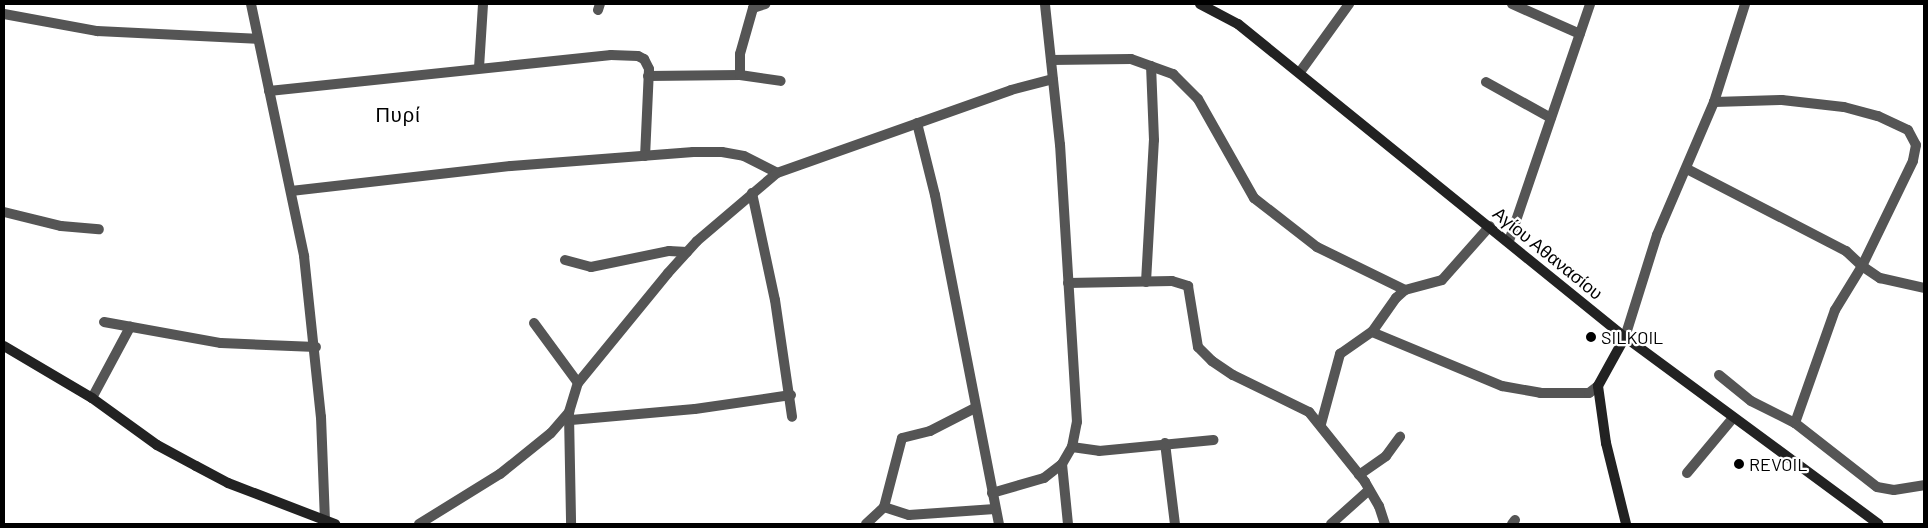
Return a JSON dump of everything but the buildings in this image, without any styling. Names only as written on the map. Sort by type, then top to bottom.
[{"type":"main road","name":"Αγίου Αθανασίου","points":[[1200,4],[1238,24],[1300,72],[1626,337],[1865,520],[1879,524]]},
{"type":"main road","points":[[1626,337],[1598,386],[1606,443],[1626,524]]},
{"type":"main road","points":[[4,346],[92,398],[157,445],[220,479],[335,524]]},
{"type":"street","points":[[251,4],[304,256],[316,347],[326,479],[325,520]]},
{"type":"street","points":[[479,68],[483,4]]},
{"type":"street","points":[[740,75],[740,54],[754,8],[765,4]]},
{"type":"street","points":[[992,493],[1020,488],[1044,478],[1062,464],[1072,447],[1077,422],[1053,79],[1045,4]]},
{"type":"street","points":[[1300,72],[1348,4]]},
{"type":"street","points":[[1512,4],[1580,34]]},
{"type":"street","points":[[1509,241],[1590,4]]},
{"type":"street","points":[[1626,337],[1656,235],[1687,169],[1714,102],[1745,4]]},
{"type":"street","points":[[4,14],[97,31],[258,38]]},
{"type":"street","points":[[269,91],[479,68],[625,55],[644,59],[648,76],[645,156]]},
{"type":"street","points":[[1051,60],[1131,59],[1173,74],[1198,99],[1254,198],[1317,246],[1405,290]]},
{"type":"street","points":[[1146,282],[1154,140],[1151,66]]},
{"type":"street","points":[[648,76],[740,75],[781,81]]},
{"type":"street","points":[[571,524],[570,416],[578,383],[687,252],[777,173],[1011,90],[1053,79]]},
{"type":"street","points":[[1486,82],[1551,118]]},
{"type":"street","points":[[1714,102],[1782,100],[1844,107],[1878,116],[1908,130],[1916,145],[1913,161],[1862,266],[1835,310],[1795,423]]},
{"type":"street","points":[[916,124],[935,195],[974,408],[999,524]]},
{"type":"street","points":[[291,192],[511,166],[722,152],[756,160],[777,173]]},
{"type":"street","points":[[1687,169],[1846,250],[1862,266],[1880,278],[1924,288]]},
{"type":"street","points":[[752,193],[775,300],[791,395],[792,417]]},
{"type":"street","points":[[4,212],[61,226],[99,229]]},
{"type":"street","points":[[1321,424],[1340,354],[1372,332],[1405,290],[1442,280],[1490,226]]},
{"type":"street","points":[[565,260],[591,267],[668,251],[687,252]]},
{"type":"street","points":[[1068,283],[1182,282],[1188,286],[1198,347],[1212,361],[1234,375],[1293,402],[1321,424],[1369,490],[1385,524]]},
{"type":"street","points":[[104,322],[221,343],[316,347]]},
{"type":"street","points":[[534,323],[578,383]]},
{"type":"street","points":[[92,398],[130,327]]},
{"type":"street","points":[[1372,332],[1502,386],[1540,393],[1589,393],[1598,386]]},
{"type":"street","points":[[1719,375],[1751,402],[1795,423],[1877,487],[1894,490],[1924,485]]},
{"type":"street","points":[[419,524],[500,474],[570,416],[695,409],[791,395]]},
{"type":"street","points":[[866,524],[884,507],[902,438],[930,431],[974,408]]},
{"type":"street","points":[[1687,473],[1733,418]]},
{"type":"street","points":[[1359,475],[1386,456],[1400,437]]},
{"type":"street","points":[[1072,447],[1099,451],[1165,443],[1213,440]]},
{"type":"street","points":[[1165,443],[1175,524]]},
{"type":"street","points":[[1062,464],[1068,524]]},
{"type":"street","points":[[1331,524],[1369,490]]},
{"type":"street","points":[[884,507],[910,515],[995,509]]},
{"type":"place","name":"SILKOIL","points":[[1591,337]]},
{"type":"place","name":"REVOIL","points":[[1739,464]]},
{"type":"district","name":"Πυρί","points":[[398,114]]}]
